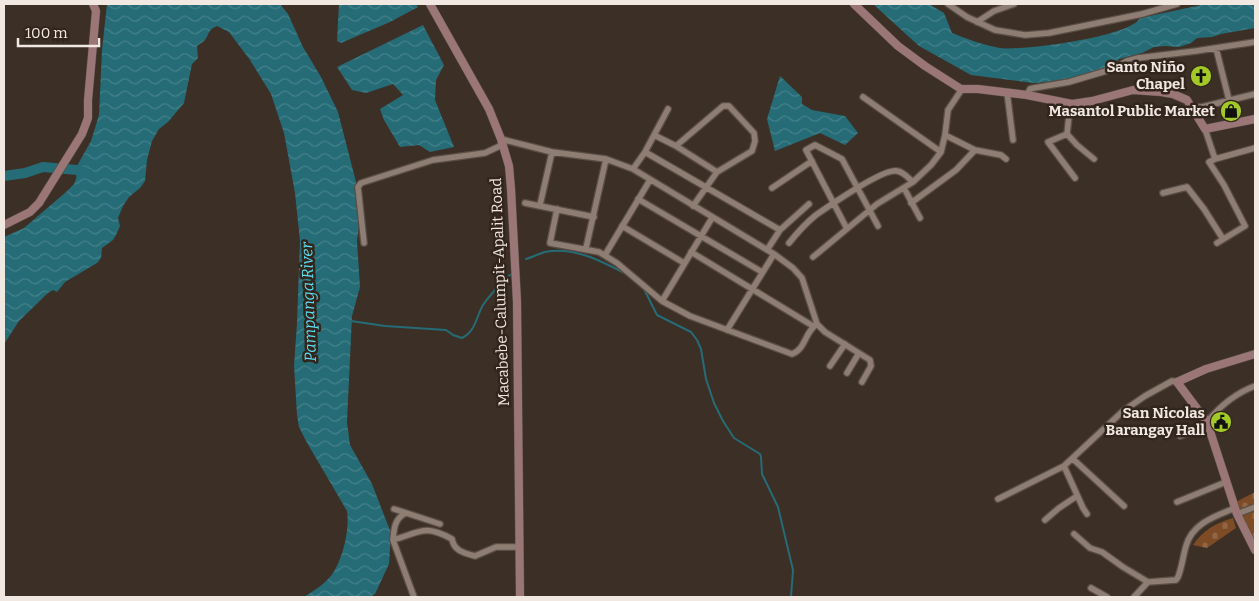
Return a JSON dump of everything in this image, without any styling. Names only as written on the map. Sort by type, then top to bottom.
[{"type":"main road","points":[[4,225],[30,212],[39,203],[82,134],[88,118],[96,11],[93,4]]},
{"type":"main road","name":"Macabebe-Calumpit-Apalit Road","points":[[430,4],[489,108],[509,166],[512,189],[517,302],[520,597]]},
{"type":"main road","points":[[854,4],[898,46],[925,66],[962,89],[1007,92],[1072,104],[1092,101],[1133,90],[1161,92],[1183,98],[1192,107],[1205,128],[1255,119]]},
{"type":"main road","points":[[1255,354],[1206,369],[1177,382],[1208,424],[1236,511],[1253,540],[1255,550]]},
{"type":"street","points":[[948,4],[977,22],[1005,32],[1024,35],[1040,35],[1142,14],[1178,4]]},
{"type":"street","points":[[977,22],[994,11],[1014,4]]},
{"type":"street","points":[[1173,4],[1178,4]]},
{"type":"street","points":[[1027,95],[1034,88],[1069,82],[1113,68],[1133,59],[1255,42]]},
{"type":"street","points":[[1216,48],[1229,100]]},
{"type":"street","points":[[813,257],[846,227],[883,200],[924,174],[941,152],[948,110],[962,89]]},
{"type":"street","points":[[1007,92],[1012,140]]},
{"type":"street","points":[[1192,107],[1255,94]]},
{"type":"street","points":[[863,97],[941,152]]},
{"type":"street","points":[[1072,104],[1068,116],[1067,134],[1094,159]]},
{"type":"street","points":[[676,146],[723,106],[729,106],[754,133],[752,151],[717,172],[705,186],[693,206]]},
{"type":"street","points":[[633,169],[645,152],[668,109]]},
{"type":"street","points":[[1205,128],[1215,159]]},
{"type":"street","points":[[1067,134],[1048,142],[1075,178]]},
{"type":"street","points":[[654,135],[676,146],[717,172]]},
{"type":"street","points":[[945,135],[975,150],[1001,155],[1006,159]]},
{"type":"street","points":[[364,243],[358,187],[361,183],[433,160],[485,152],[502,142],[552,152],[606,159],[633,169],[774,254],[793,268],[802,278],[815,325],[801,348],[792,354],[690,316],[662,301],[605,255],[586,248],[550,243],[557,209]]},
{"type":"street","points":[[846,227],[806,150],[815,145],[838,156],[844,162],[878,226]]},
{"type":"street","points":[[1163,193],[1187,187],[1204,209],[1220,241],[1245,226],[1224,185],[1209,162],[1255,148]]},
{"type":"street","points":[[911,203],[956,170],[975,150]]},
{"type":"street","points":[[540,205],[552,152]]},
{"type":"street","points":[[645,152],[780,230]]},
{"type":"street","points":[[586,248],[606,159]]},
{"type":"street","points":[[772,188],[812,161]]},
{"type":"street","points":[[788,243],[799,230],[816,216],[857,188],[886,172],[897,170],[913,182]]},
{"type":"street","points":[[605,255],[650,180]]},
{"type":"street","points":[[904,188],[920,218]]},
{"type":"street","points":[[638,199],[762,272]]},
{"type":"street","points":[[526,203],[594,217]]},
{"type":"street","points":[[767,250],[780,230],[809,204]]},
{"type":"street","points":[[662,301],[712,218]]},
{"type":"street","points":[[622,226],[684,263]]},
{"type":"street","points":[[691,252],[815,325],[872,363],[862,382]]},
{"type":"street","points":[[727,330],[774,254]]},
{"type":"street","points":[[830,366],[845,344]]},
{"type":"street","points":[[847,373],[858,353]]},
{"type":"street","points":[[998,499],[1064,466],[1123,411],[1144,396],[1172,381],[1177,382]]},
{"type":"street","points":[[1180,436],[1208,424],[1216,411],[1255,386]]},
{"type":"street","points":[[1073,459],[1124,506]]},
{"type":"street","points":[[1064,466],[1087,514]]},
{"type":"street","points":[[1177,502],[1226,482]]},
{"type":"street","points":[[1045,520],[1077,496]]},
{"type":"street","points":[[1074,534],[1093,550],[1102,552],[1148,582],[1176,580],[1180,573],[1185,547],[1192,532],[1211,518],[1255,507]]},
{"type":"street","points":[[394,509],[404,514],[440,524]]},
{"type":"street","points":[[404,514],[400,516],[394,527],[393,540],[414,597]]},
{"type":"street","points":[[393,540],[427,529],[452,539],[453,546],[475,556],[496,547],[519,547]]},
{"type":"street","points":[[1134,597],[1148,582]]},
{"type":"street","points":[[1091,588],[1107,597]]},
{"type":"green space","points":[[1255,492],[1255,540],[1245,526],[1236,502]]},
{"type":"green space","points":[[1233,518],[1236,528],[1207,548],[1193,545],[1210,528]]},
{"type":"water","name":"Pampanga River","points":[[107,4],[280,4],[288,14],[303,47],[321,77],[338,112],[356,182],[359,226],[357,241],[360,287],[352,316],[347,422],[350,445],[372,484],[391,533],[389,564],[375,594],[370,597],[304,597],[326,581],[338,564],[346,537],[347,511],[306,441],[299,427],[297,415],[294,366],[300,241],[295,193],[284,133],[271,94],[250,60],[229,32],[217,26],[197,46],[198,58],[192,64],[184,103],[168,122],[159,129],[152,141],[147,160],[145,181],[123,206],[118,218],[120,226],[113,240],[102,248],[101,258],[97,263],[65,282],[57,292],[53,290],[48,293],[19,321],[4,344],[4,237],[24,228],[74,184],[78,164],[91,141],[99,115],[102,50]]},
{"type":"water","points":[[339,4],[416,4],[418,7],[390,22],[341,43],[337,41]]},
{"type":"water","points":[[873,4],[929,4],[944,13],[952,33],[981,44],[1000,48],[1051,45],[1097,37],[1132,25],[1140,18],[1206,4],[1255,4],[1255,28],[1212,37],[1197,38],[1191,43],[1179,47],[1154,47],[1142,53],[1119,59],[1112,66],[1065,81],[1033,83],[971,75],[919,46]]},
{"type":"water","points":[[423,25],[444,65],[436,80],[435,100],[454,147],[430,152],[419,145],[400,147],[384,120],[380,109],[403,95],[393,84],[366,93],[352,90],[337,67]]},
{"type":"water","points":[[780,76],[802,97],[802,104],[812,110],[845,116],[858,133],[845,145],[820,133],[775,151],[767,119]]},
{"type":"waterway","points":[[4,176],[25,173],[43,167],[77,170],[89,174]]},
{"type":"waterway","points":[[526,259],[545,252],[567,251],[588,256],[628,275]]},
{"type":"waterway","points":[[351,321],[385,326],[446,330],[462,338],[473,328],[486,301],[510,275]]},
{"type":"waterway","points":[[644,289],[657,315],[691,332],[697,340],[701,349],[706,379],[714,403],[723,421],[734,438],[760,454],[762,474],[778,507],[793,570],[791,597]]},
{"type":"place","name":"Santo Niño Chapel","points":[[1201,76]]},
{"type":"place","name":"Masantol Public Market","points":[[1231,111]]},
{"type":"place","name":"San Nicolas Barangay Hall","points":[[1221,422]]}]
